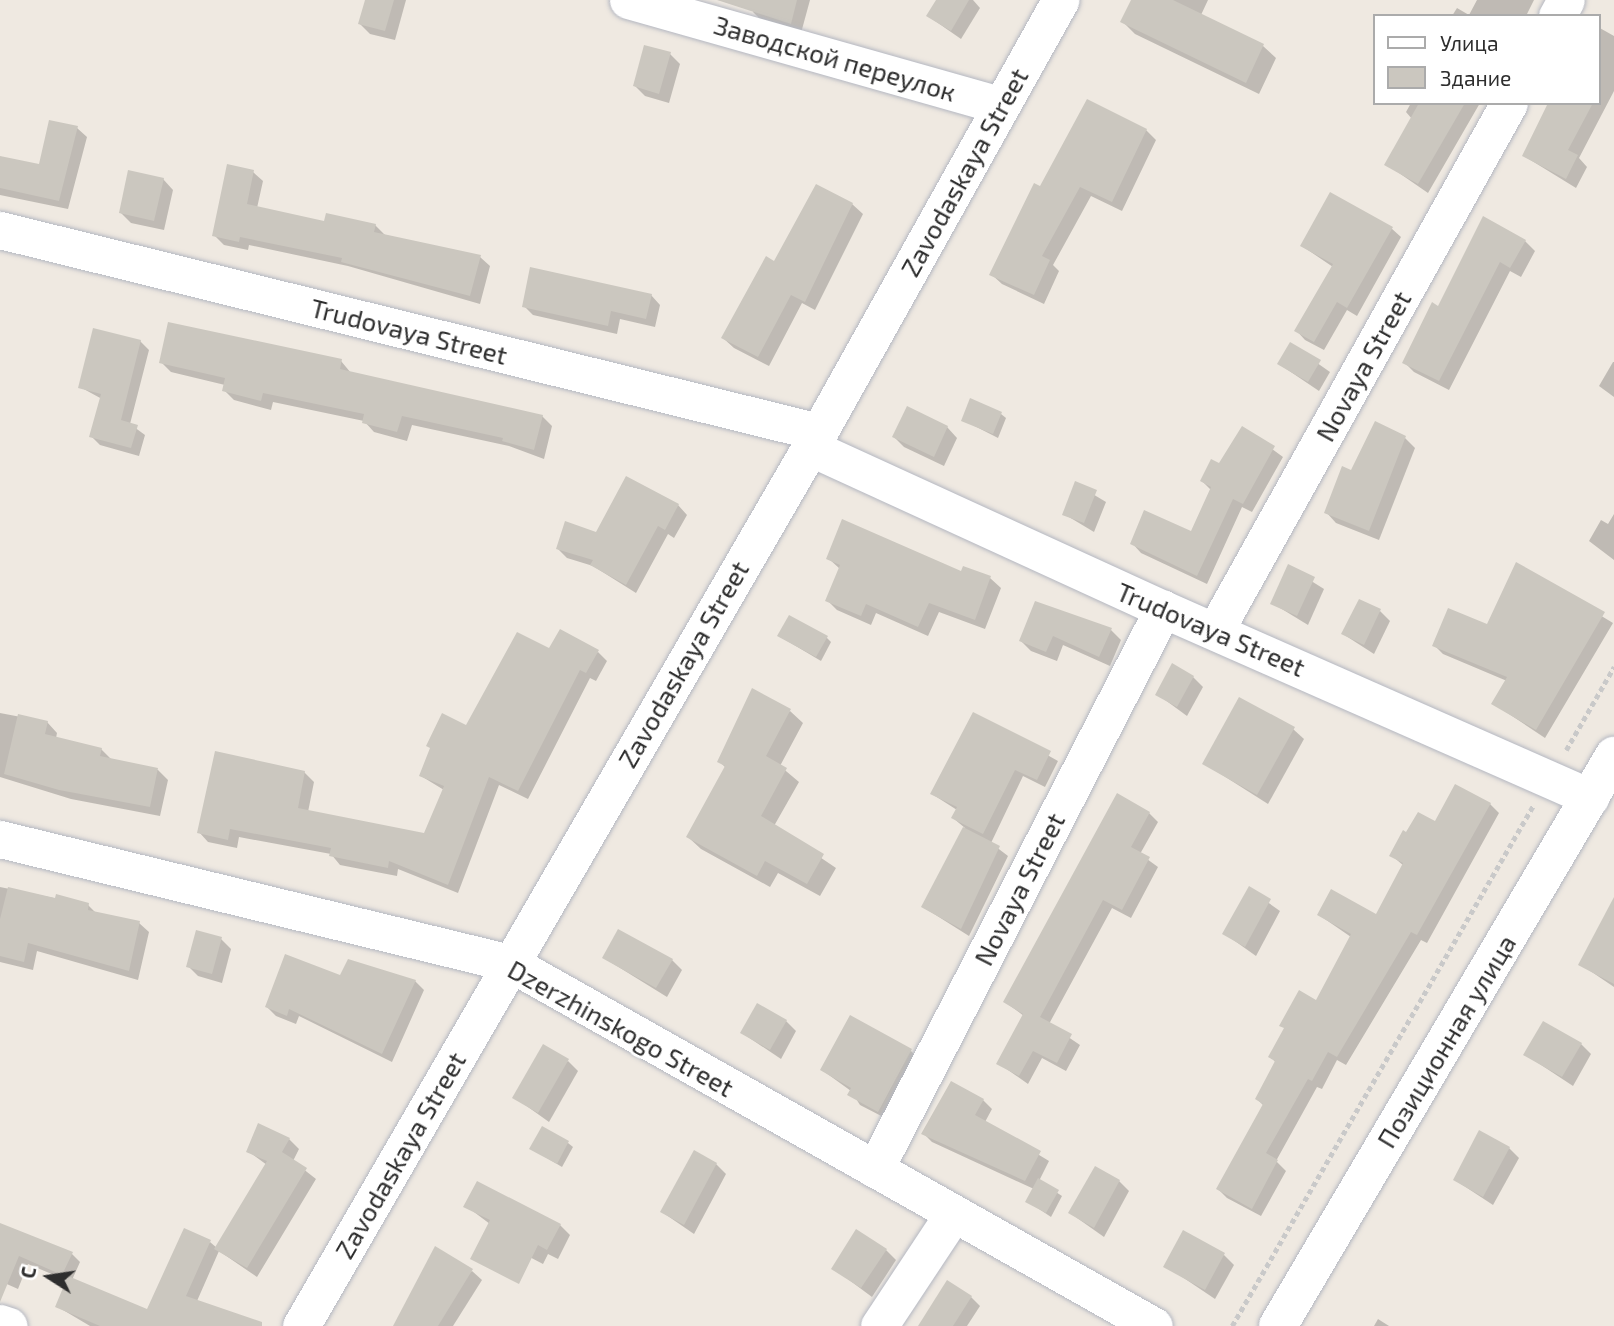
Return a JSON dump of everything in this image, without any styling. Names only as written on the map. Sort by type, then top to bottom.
[{"type":"street","name":"Заводской переулок","points":[[628,0],[1000,105]]},
{"type":"street","name":"Zavodaskaya Street","points":[[301,1326],[814,440],[1060,0]]},
{"type":"street","name":"Novaya Street","points":[[1216,629],[1508,105]]},
{"type":"street","name":"Trudovaya Street","points":[[0,230],[814,440],[1163,610],[1216,629],[1602,802]]},
{"type":"street","name":"Novaya Street","points":[[875,1169],[1163,610]]},
{"type":"street","name":"Позиционная улица","points":[[1278,1326],[1602,802],[1614,756]]},
{"type":"street","name":"Dzerzhinskogo Street","points":[[0,839],[510,963],[1154,1326]]},
{"type":"street","points":[[879,1326],[953,1214]]},
{"type":"street","points":[[0,1323],[9,1326]]},
{"type":"path","points":[[1232,1326],[1614,667]]},
{"type":"building","points":[[365,0],[394,0],[385,31],[358,24]]},
{"type":"building","points":[[717,0],[797,0],[791,24]]},
{"type":"building","points":[[936,0],[969,0],[951,31],[926,16]]},
{"type":"building","points":[[1131,0],[1173,0],[1264,44],[1246,83],[1120,22]]},
{"type":"building","points":[[644,45],[671,52],[659,94],[633,86]]},
{"type":"building","points":[[1087,99],[1147,129],[1112,202],[1080,187],[1042,256],[1050,260],[1034,295],[989,275],[1034,183],[1040,186]]},
{"type":"building","points":[[1418,105],[1464,105],[1418,184],[1384,165]]},
{"type":"building","points":[[1547,105],[1592,105],[1568,150],[1578,155],[1566,179],[1522,156]]},
{"type":"building","points":[[49,120],[78,126],[59,201],[0,188],[0,156],[39,164]]},
{"type":"building","points":[[227,164],[254,170],[247,204],[324,221],[326,213],[376,224],[374,232],[481,255],[470,296],[341,262],[342,258],[240,237],[239,242],[212,236]]},
{"type":"building","points":[[128,170],[164,178],[154,221],[119,213]]},
{"type":"building","points":[[816,184],[853,203],[805,302],[791,295],[758,357],[721,338],[766,256],[774,261]]},
{"type":"building","points":[[1330,192],[1393,227],[1347,308],[1337,302],[1314,342],[1294,331],[1333,264],[1300,246]]},
{"type":"building","points":[[1483,216],[1526,240],[1510,268],[1500,262],[1439,381],[1402,363],[1432,302],[1438,306]]},
{"type":"building","points":[[530,267],[652,294],[646,319],[611,311],[608,326],[522,307]]},
{"type":"building","points":[[168,322],[342,359],[340,369],[543,415],[534,450],[502,441],[503,438],[402,416],[397,432],[362,423],[364,414],[263,393],[261,401],[222,391],[225,378],[159,363]]},
{"type":"building","points":[[93,328],[141,340],[121,420],[138,425],[131,448],[89,437],[101,394],[78,388]]},
{"type":"building","points":[[1290,342],[1321,360],[1308,382],[1277,364]]},
{"type":"building","points":[[970,398],[1002,412],[993,434],[961,421]]},
{"type":"building","points":[[907,406],[948,426],[934,457],[892,437]]},
{"type":"building","points":[[1375,421],[1406,436],[1369,531],[1324,513],[1342,466],[1351,470]]},
{"type":"building","points":[[1242,426],[1275,446],[1243,504],[1233,499],[1197,576],[1130,544],[1144,510],[1191,531],[1211,487],[1200,481],[1211,459],[1219,463]]},
{"type":"building","points":[[626,476],[679,504],[665,530],[658,526],[626,585],[590,565],[593,560],[556,549],[565,521],[596,532]]},
{"type":"building","points":[[1075,481],[1097,490],[1084,523],[1062,515]]},
{"type":"building","points":[[842,519],[961,571],[963,566],[991,576],[975,620],[929,603],[918,627],[866,604],[861,616],[825,601],[840,565],[826,559]]},
{"type":"building","points":[[1516,562],[1605,612],[1536,730],[1491,704],[1507,677],[1432,646],[1448,608],[1487,624]]},
{"type":"building","points":[[1288,564],[1315,577],[1297,616],[1270,604]]},
{"type":"building","points":[[1359,599],[1381,609],[1364,645],[1341,634]]},
{"type":"building","points":[[1035,601],[1112,628],[1099,657],[1053,636],[1046,652],[1019,641]]},
{"type":"building","points":[[789,615],[828,636],[816,657],[777,636]]},
{"type":"building","points":[[560,629],[599,650],[586,673],[580,670],[518,791],[489,777],[448,885],[389,861],[388,868],[329,856],[331,848],[230,829],[228,840],[197,833],[215,751],[305,771],[298,808],[424,833],[444,786],[419,776],[430,748],[426,746],[442,713],[466,725],[517,632],[549,648]]},
{"type":"building","points":[[1172,663],[1194,676],[1177,707],[1155,695]]},
{"type":"building","points":[[752,688],[791,709],[766,756],[787,768],[761,816],[824,854],[807,884],[765,861],[757,876],[686,837],[725,766],[717,762]]},
{"type":"building","points":[[1239,697],[1295,727],[1257,795],[1202,764]]},
{"type":"building","points":[[973,712],[1051,751],[1037,780],[1015,770],[983,834],[951,818],[957,807],[930,794]]},
{"type":"building","points":[[18,714],[48,721],[45,734],[102,748],[100,756],[158,768],[150,807],[59,790],[4,774]]},
{"type":"building","points":[[1455,784],[1491,803],[1417,935],[1411,932],[1337,1057],[1328,1052],[1312,1081],[1308,1079],[1266,1153],[1278,1160],[1252,1209],[1216,1189],[1263,1104],[1255,1099],[1275,1061],[1268,1057],[1284,1028],[1279,1026],[1299,990],[1316,1000],[1351,934],[1317,915],[1331,889],[1376,914],[1403,863],[1389,856],[1403,830],[1406,832],[1418,812],[1435,821]]},
{"type":"building","points":[[1117,793],[1150,812],[1131,847],[1150,857],[1122,910],[1103,900],[1040,1017],[1072,1034],[1057,1063],[1033,1051],[1019,1076],[996,1064],[1023,1014],[1003,1002]]},
{"type":"building","points":[[963,827],[1000,846],[961,929],[921,907]]},
{"type":"building","points":[[1249,886],[1271,899],[1245,947],[1222,934]]},
{"type":"building","points":[[8,887],[55,898],[56,894],[89,903],[88,910],[140,921],[129,971],[28,943],[24,962],[0,956],[0,919]]},
{"type":"building","points":[[1614,897],[1614,984],[1578,965]]},
{"type":"building","points":[[618,929],[673,959],[656,988],[602,958]]},
{"type":"building","points":[[196,930],[222,937],[212,974],[186,967]]},
{"type":"building","points":[[285,954],[340,975],[348,959],[416,980],[382,1054],[289,1009],[287,1016],[265,1007]]},
{"type":"building","points":[[757,1003],[787,1020],[770,1050],[740,1033]]},
{"type":"building","points":[[850,1015],[912,1049],[878,1112],[847,1095],[851,1088],[820,1070]]},
{"type":"building","points":[[1543,1021],[1582,1043],[1562,1077],[1523,1055]]},
{"type":"building","points":[[543,1044],[569,1059],[538,1113],[512,1098]]},
{"type":"building","points":[[951,1081],[984,1099],[975,1115],[1041,1151],[1025,1181],[921,1134]]},
{"type":"building","points":[[258,1123],[290,1138],[282,1152],[307,1168],[247,1268],[214,1249],[267,1161],[246,1152]]},
{"type":"building","points":[[542,1126],[569,1141],[557,1164],[529,1149]]},
{"type":"building","points":[[1479,1130],[1510,1147],[1483,1197],[1453,1180]]},
{"type":"building","points":[[694,1150],[717,1163],[684,1225],[660,1212]]},
{"type":"building","points":[[1095,1166],[1120,1180],[1094,1228],[1068,1213]]},
{"type":"building","points":[[1038,1178],[1059,1190],[1046,1213],[1025,1202]]},
{"type":"building","points":[[477,1181],[561,1224],[547,1250],[538,1245],[519,1284],[470,1259],[490,1220],[463,1207]]},
{"type":"building","points":[[0,1223],[73,1252],[62,1275],[19,1256],[0,1302]]},
{"type":"building","points":[[184,1228],[211,1240],[186,1296],[262,1322],[262,1326],[100,1326],[55,1307],[68,1276],[147,1309]]},
{"type":"building","points":[[856,1229],[887,1249],[861,1288],[831,1269]]},
{"type":"building","points":[[1183,1230],[1225,1253],[1205,1290],[1163,1267]]},
{"type":"building","points":[[435,1246],[473,1269],[438,1326],[393,1326]]},
{"type":"building","points":[[947,1280],[972,1296],[953,1326],[918,1326]]}]
